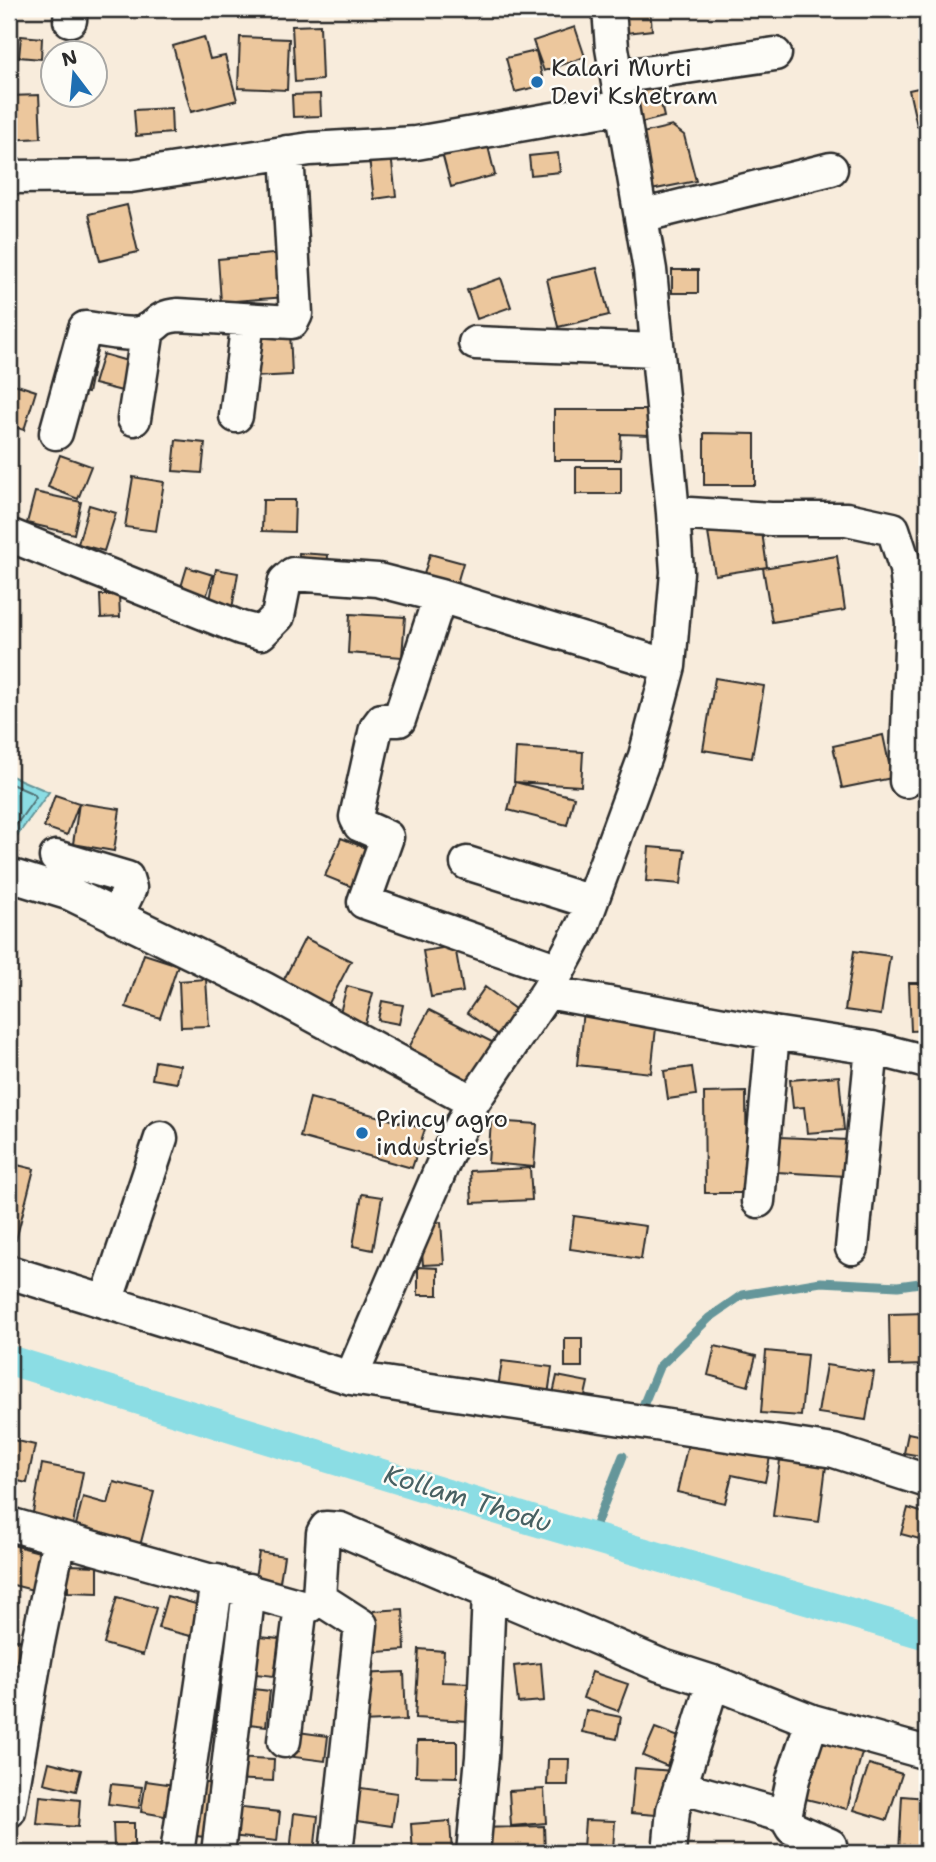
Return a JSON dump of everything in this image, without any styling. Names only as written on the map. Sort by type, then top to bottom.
[{"type":"street","points":[[351,1378],[472,1102],[553,981],[583,925],[645,756],[669,666],[677,572],[673,513],[650,270],[609,9]]},
{"type":"street","points":[[9,177],[130,176],[287,152],[415,143],[775,54]]},
{"type":"street","points":[[56,433],[85,328],[139,334],[163,316],[178,315],[292,322],[296,314],[287,152]]},
{"type":"street","points":[[641,216],[831,169]]},
{"type":"street","points":[[236,416],[248,320]]},
{"type":"street","points":[[134,419],[148,329]]},
{"type":"street","points":[[475,343],[657,350]]},
{"type":"street","points":[[673,513],[771,519],[847,519],[893,529],[906,569],[912,623],[906,781]]},
{"type":"street","points":[[9,535],[241,628],[261,633],[278,616],[285,581],[293,574],[378,580],[440,596],[669,666]]},
{"type":"street","points":[[440,596],[399,720],[382,720],[376,728],[356,817],[360,825],[387,837],[363,902],[553,981],[774,1033],[872,1048],[927,1062]]},
{"type":"street","points":[[56,857],[127,878],[131,888],[116,917]]},
{"type":"street","points":[[467,863],[591,902]]},
{"type":"street","points":[[9,875],[71,894],[263,988],[472,1102]]},
{"type":"street","points":[[758,1201],[774,1033]]},
{"type":"street","points":[[852,1248],[872,1048]]},
{"type":"street","points":[[106,1302],[161,1138]]},
{"type":"street","points":[[9,1272],[351,1378],[834,1451],[927,1481]]},
{"type":"street","points":[[9,1524],[249,1590],[310,1602],[361,1625],[336,1853]]},
{"type":"street","points":[[284,1741],[326,1528],[340,1530],[660,1665],[713,1682],[812,1721],[927,1753]]},
{"type":"street","points":[[9,1811],[37,1647],[59,1539]]},
{"type":"street","points":[[177,1853],[217,1581]]},
{"type":"street","points":[[218,1853],[249,1590]]},
{"type":"street","points":[[473,1853],[482,1757],[489,1594]]},
{"type":"street","points":[[669,1853],[673,1810],[713,1682]]},
{"type":"street","points":[[812,1721],[793,1779],[785,1816],[792,1828],[830,1845],[831,1853]]},
{"type":"street","points":[[680,1787],[785,1816]]},
{"type":"water","points":[[9,775],[49,792],[9,847]]},
{"type":"building","points":[[615,9],[650,9],[652,30],[618,34]]},
{"type":"building","points":[[320,25],[322,80],[295,82],[292,26]]},
{"type":"building","points":[[575,27],[585,57],[544,71],[533,41]]},
{"type":"building","points":[[21,36],[42,38],[38,38],[38,59],[19,57]]},
{"type":"building","points":[[204,37],[210,59],[225,56],[237,100],[191,112],[173,46]]},
{"type":"building","points":[[240,37],[289,39],[287,90],[238,88]]},
{"type":"building","points":[[536,51],[544,85],[515,92],[506,58]]},
{"type":"building","points":[[656,81],[664,117],[632,125],[623,89]]},
{"type":"building","points":[[927,86],[927,123],[917,126],[909,90]]},
{"type":"building","points":[[320,94],[321,116],[293,117],[292,95]]},
{"type":"building","points":[[38,95],[41,138],[9,140],[9,96]]},
{"type":"building","points":[[171,108],[172,133],[136,136],[134,110]]},
{"type":"building","points":[[672,126],[684,135],[696,181],[646,191],[634,135]]},
{"type":"building","points":[[486,138],[495,175],[451,187],[441,149]]},
{"type":"building","points":[[558,153],[560,172],[531,175],[529,156]]},
{"type":"building","points":[[391,155],[396,196],[374,199],[369,158]]},
{"type":"building","points":[[127,205],[138,252],[100,261],[89,214]]},
{"type":"building","points":[[283,253],[287,297],[221,302],[218,259]]},
{"type":"building","points":[[597,268],[609,315],[558,327],[547,279]]},
{"type":"building","points":[[672,270],[698,270],[698,293],[672,293]]},
{"type":"building","points":[[501,278],[511,307],[477,319],[467,290]]},
{"type":"building","points":[[290,331],[292,375],[254,377],[252,333]]},
{"type":"building","points":[[81,341],[98,344],[88,393],[72,390]]},
{"type":"building","points":[[103,354],[134,363],[126,392],[94,384]]},
{"type":"building","points":[[14,384],[36,391],[24,430],[9,425],[9,402]]},
{"type":"building","points":[[554,410],[650,410],[650,435],[621,434],[620,460],[554,460]]},
{"type":"building","points":[[704,433],[755,434],[755,485],[704,485]]},
{"type":"building","points":[[176,440],[205,443],[202,473],[173,471]]},
{"type":"building","points":[[60,455],[91,466],[78,499],[48,487]]},
{"type":"building","points":[[576,467],[621,467],[621,494],[576,494]]},
{"type":"building","points":[[133,477],[164,482],[156,531],[125,527]]},
{"type":"building","points":[[35,492],[81,502],[74,534],[27,523]]},
{"type":"building","points":[[263,500],[295,500],[294,532],[262,531]]},
{"type":"building","points":[[89,505],[116,513],[104,551],[78,544]]},
{"type":"building","points":[[761,525],[767,567],[715,575],[708,533]]},
{"type":"building","points":[[299,553],[328,555],[327,571],[297,569]]},
{"type":"building","points":[[430,554],[463,563],[455,590],[422,581]]},
{"type":"building","points":[[837,556],[845,610],[772,622],[763,568]]},
{"type":"building","points":[[187,567],[213,575],[204,604],[178,597]]},
{"type":"building","points":[[216,569],[238,573],[232,609],[209,605]]},
{"type":"building","points":[[100,595],[119,595],[120,617],[101,618]]},
{"type":"building","points":[[350,614],[405,617],[402,657],[348,653]]},
{"type":"building","points":[[715,678],[764,686],[752,758],[703,750]]},
{"type":"building","points":[[919,713],[927,714],[927,751],[916,750]]},
{"type":"building","points":[[883,735],[892,778],[842,788],[833,746]]},
{"type":"building","points":[[516,748],[583,752],[581,786],[514,782]]},
{"type":"building","points":[[515,782],[574,797],[567,825],[508,810]]},
{"type":"building","points":[[55,795],[79,803],[67,835],[44,827]]},
{"type":"building","points":[[79,803],[120,809],[114,851],[73,844]]},
{"type":"building","points":[[341,838],[373,851],[357,889],[325,876]]},
{"type":"building","points":[[649,847],[685,850],[681,884],[646,881]]},
{"type":"building","points":[[305,938],[351,961],[325,1011],[280,987]]},
{"type":"building","points":[[455,946],[463,992],[431,997],[423,951]]},
{"type":"building","points":[[854,951],[890,956],[881,1015],[845,1010]]},
{"type":"building","points":[[144,954],[178,965],[160,1018],[126,1007]]},
{"type":"building","points":[[206,979],[209,1026],[181,1027],[179,981]]},
{"type":"building","points":[[909,983],[927,983],[927,1030],[911,1031]]},
{"type":"building","points":[[347,986],[373,993],[363,1031],[337,1024]]},
{"type":"building","points":[[485,987],[519,1012],[501,1037],[467,1013]]},
{"type":"building","points":[[382,1001],[403,1005],[399,1024],[378,1020]]},
{"type":"building","points":[[429,1010],[494,1043],[471,1088],[405,1055]]},
{"type":"building","points":[[583,1011],[657,1019],[651,1073],[577,1065]]},
{"type":"building","points":[[155,1061],[180,1065],[177,1083],[152,1079]]},
{"type":"building","points":[[692,1067],[696,1095],[668,1099],[664,1071]]},
{"type":"building","points":[[839,1076],[844,1130],[807,1133],[804,1107],[793,1108],[790,1080]]},
{"type":"building","points":[[927,1087],[927,1139],[920,1138]]},
{"type":"building","points":[[746,1092],[747,1193],[705,1193],[704,1093]]},
{"type":"building","name":"Princy agro industries","points":[[310,1098],[425,1129],[412,1168],[300,1137]]},
{"type":"building","points":[[491,1121],[537,1124],[534,1167],[488,1163]]},
{"type":"building","points":[[779,1137],[848,1140],[846,1176],[777,1172]]},
{"type":"building","points":[[9,1163],[34,1169],[16,1240],[9,1238]]},
{"type":"building","points":[[530,1168],[532,1200],[472,1203],[470,1171]]},
{"type":"building","points":[[362,1194],[382,1197],[373,1250],[353,1246]]},
{"type":"building","points":[[574,1216],[646,1226],[641,1259],[570,1249]]},
{"type":"building","points":[[441,1222],[444,1264],[423,1265],[420,1224]]},
{"type":"building","points":[[418,1267],[438,1268],[438,1295],[418,1295]]},
{"type":"building","points":[[927,1313],[927,1365],[890,1366],[889,1314]]},
{"type":"building","points":[[565,1338],[582,1338],[582,1367],[565,1367]]},
{"type":"building","points":[[715,1346],[756,1356],[748,1386],[708,1375]]},
{"type":"building","points":[[766,1351],[807,1355],[801,1416],[761,1413]]},
{"type":"building","points":[[502,1361],[552,1367],[547,1402],[497,1395]]},
{"type":"building","points":[[826,1365],[874,1372],[866,1420],[818,1413]]},
{"type":"building","points":[[557,1376],[588,1382],[582,1409],[551,1403]]},
{"type":"building","points":[[927,1377],[927,1434],[919,1433]]},
{"type":"building","points":[[908,1433],[927,1437],[927,1457],[904,1453]]},
{"type":"building","points":[[9,1439],[35,1445],[27,1483],[9,1479]]},
{"type":"building","points":[[689,1439],[770,1457],[765,1482],[732,1475],[725,1503],[677,1492]]},
{"type":"building","points":[[780,1460],[826,1466],[819,1522],[773,1516]]},
{"type":"building","points":[[42,1464],[83,1472],[72,1530],[31,1523]]},
{"type":"building","points":[[114,1482],[154,1492],[140,1546],[75,1529],[83,1497],[108,1504]]},
{"type":"building","points":[[908,1508],[927,1514],[927,1541],[901,1534]]},
{"type":"building","points":[[9,1544],[43,1553],[33,1590],[9,1584]]},
{"type":"building","points":[[259,1552],[284,1556],[279,1588],[254,1584]]},
{"type":"building","points":[[68,1565],[98,1566],[98,1593],[68,1592]]},
{"type":"building","points":[[167,1596],[203,1606],[195,1637],[158,1628]]},
{"type":"building","points":[[117,1597],[156,1608],[143,1655],[104,1644]]},
{"type":"building","points":[[403,1609],[405,1650],[377,1652],[374,1611]]},
{"type":"building","points":[[250,1636],[279,1639],[274,1676],[246,1673]]},
{"type":"building","points":[[9,1637],[31,1644],[20,1678],[9,1674]]},
{"type":"building","points":[[419,1649],[444,1651],[442,1682],[473,1683],[470,1721],[415,1718]]},
{"type":"building","points":[[541,1663],[544,1701],[518,1703],[514,1666]]},
{"type":"building","points":[[404,1672],[406,1720],[361,1722],[359,1674]]},
{"type":"building","points":[[592,1672],[628,1684],[618,1711],[583,1698]]},
{"type":"building","points":[[208,1679],[234,1681],[231,1711],[205,1708]]},
{"type":"building","points":[[243,1688],[270,1691],[266,1726],[240,1723]]},
{"type":"building","points":[[586,1710],[621,1717],[617,1739],[582,1732]]},
{"type":"building","points":[[655,1728],[679,1737],[667,1766],[643,1756]]},
{"type":"building","points":[[298,1732],[328,1736],[325,1761],[294,1757]]},
{"type":"building","points":[[818,1737],[863,1749],[847,1809],[802,1798]]},
{"type":"building","points":[[417,1741],[457,1741],[457,1777],[416,1776]]},
{"type":"building","points":[[232,1757],[274,1759],[273,1781],[231,1779]]},
{"type":"building","points":[[548,1759],[569,1759],[568,1785],[547,1785]]},
{"type":"building","points":[[49,1762],[81,1770],[76,1791],[44,1783]]},
{"type":"building","points":[[869,1764],[902,1774],[887,1820],[854,1810]]},
{"type":"building","points":[[635,1768],[673,1771],[669,1816],[631,1813]]},
{"type":"building","points":[[146,1781],[175,1785],[170,1817],[141,1812]]},
{"type":"building","points":[[190,1781],[223,1785],[217,1838],[184,1835]]},
{"type":"building","points":[[111,1784],[142,1787],[139,1808],[108,1804]]},
{"type":"building","points":[[354,1787],[397,1793],[392,1826],[350,1820]]},
{"type":"building","points":[[544,1789],[546,1823],[511,1826],[509,1791]]},
{"type":"building","points":[[40,1796],[80,1800],[78,1827],[37,1824]]},
{"type":"building","points":[[902,1796],[927,1798],[927,1853],[899,1852]]},
{"type":"building","points":[[233,1807],[280,1812],[277,1841],[230,1836]]},
{"type":"building","points":[[294,1813],[318,1816],[314,1853],[290,1853]]},
{"type":"building","points":[[585,1820],[615,1821],[613,1849],[583,1848]]},
{"type":"building","points":[[450,1821],[452,1853],[413,1853],[411,1824]]},
{"type":"building","points":[[113,1823],[134,1823],[134,1846],[114,1847]]},
{"type":"building","points":[[544,1826],[545,1853],[483,1853],[483,1828]]},
{"type":"building","points":[[107,1848],[132,1852],[107,1853]]},
{"type":"waterway","points":[[642,1408],[659,1367],[709,1318],[742,1295],[821,1282],[898,1286],[927,1282]]},
{"type":"waterway","name":"Kollam Thodu","points":[[9,1360],[535,1521],[927,1635]]},
{"type":"waterway","points":[[591,1537],[623,1456]]},
{"type":"place","name":"Kalari Murti Devi Kshetram","points":[[537,82]]},
{"type":"place","name":"Princy agro industries","points":[[362,1133]]}]
